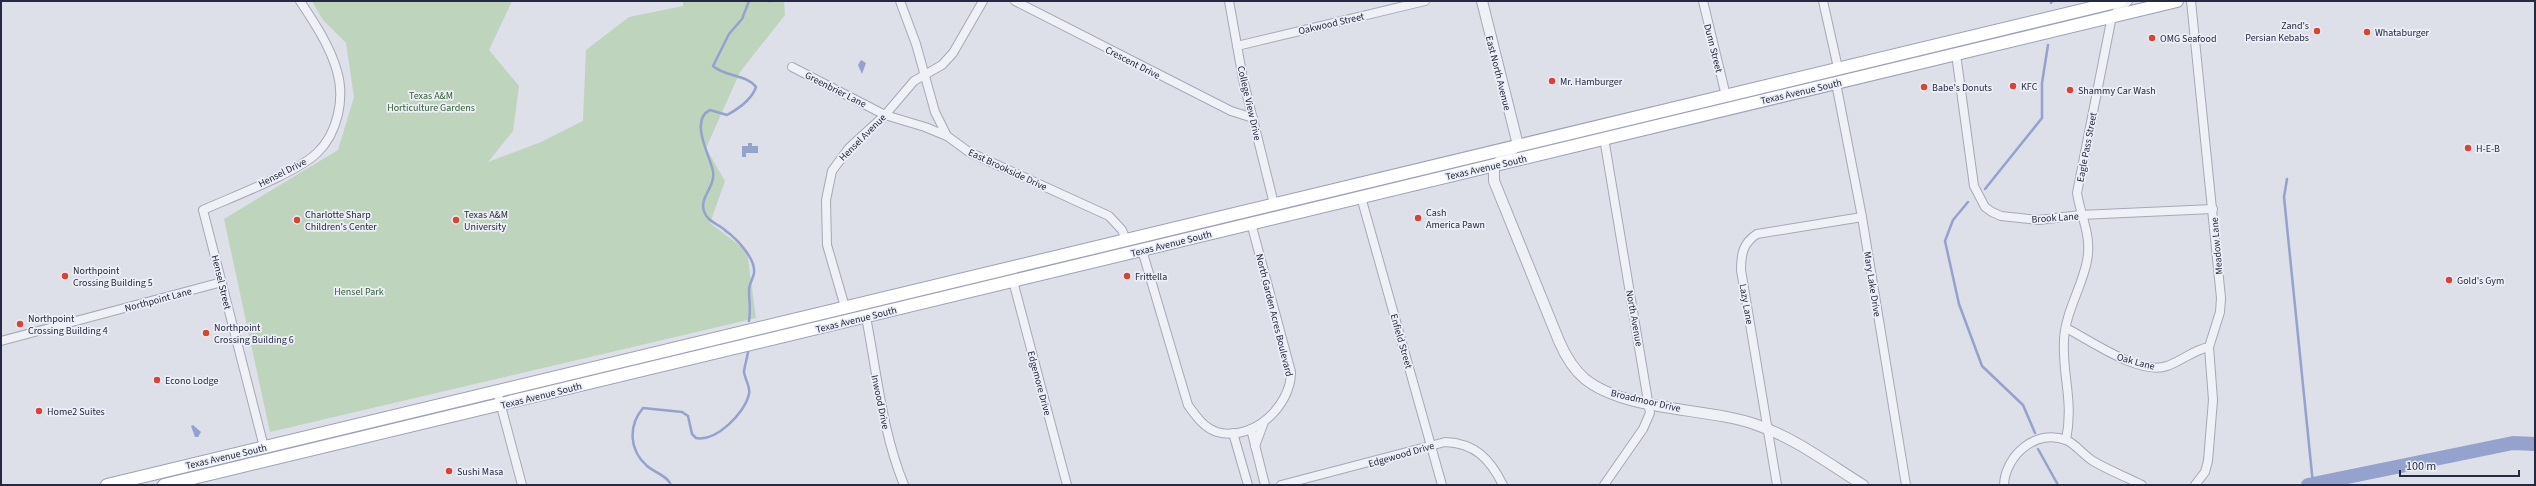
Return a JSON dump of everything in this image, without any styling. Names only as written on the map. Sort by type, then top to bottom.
[{"type":"main road","name":"Texas Avenue South","points":[[107,485],[2120,1]]},
{"type":"main road","name":"Texas Avenue South","points":[[164,485],[2177,1]]},
{"type":"main road","points":[[1747,104],[1754,96],[1832,77],[1836,74],[1838,68]]},
{"type":"main road","points":[[1142,250],[1146,242],[1212,226],[1221,217]]},
{"type":"main road","points":[[866,317],[869,309],[941,291],[957,280]]},
{"type":"main road","points":[[757,343],[773,332],[837,316],[844,312],[845,307]]},
{"type":"main road","points":[[184,480],[191,472],[256,456],[264,447]]},
{"type":"street","name":"Hensel Drive","points":[[203,210],[298,166],[317,153],[327,141],[340,107],[340,83],[327,46],[300,1]]},
{"type":"street","name":"East Brookside Drive","points":[[900,1],[926,75],[936,112],[947,136],[969,152],[1109,216],[1122,230],[1126,240]]},
{"type":"street","name":"Hensel Avenue","points":[[845,307],[827,245],[825,213],[828,185],[832,171],[839,159],[885,115],[914,81],[942,65],[953,53],[983,1]]},
{"type":"street","name":"Crescent Drive","points":[[1015,1],[1231,111],[1252,118]]},
{"type":"street","name":"College View Drive","points":[[1229,1],[1252,118],[1274,204]]},
{"type":"street","name":"Oakwood Street","points":[[1237,46],[1424,1]]},
{"type":"street","name":"East North Avenue","points":[[1482,1],[1518,145]]},
{"type":"street","name":"Dunn Street","points":[[1703,1],[1726,96]]},
{"type":"street","points":[[1823,1],[1838,68]]},
{"type":"street","points":[[2112,16],[2128,1]]},
{"type":"street","name":"Meadow Lane","points":[[2191,1],[2221,298],[2220,312],[2209,347],[2213,400],[2208,461],[2205,472],[2194,485]]},
{"type":"street","name":"Eagle Pass Street","points":[[2066,440],[2070,403],[2064,340],[2066,328],[2087,261],[2087,228],[2080,216],[2077,193],[2112,16]]},
{"type":"street","name":"Brook Lane","points":[[1956,54],[1974,186],[1985,207],[2001,216],[2039,220],[2080,216],[2213,209]]},
{"type":"street","name":"Greenbrier Lane","points":[[792,67],[885,115],[925,127],[947,136]]},
{"type":"street","name":"Mary Lake Drive","points":[[1836,83],[1862,217],[1906,485]]},
{"type":"street","name":"North Avenue","points":[[1604,138],[1650,413],[1643,429],[1604,485]]},
{"type":"street","points":[[1494,166],[1518,145]]},
{"type":"street","name":"Broadmoor Drive","points":[[1494,166],[1494,181],[1509,221],[1568,359],[1584,378],[1597,386],[1616,394],[1649,403],[1734,418],[1768,429],[1863,485]]},
{"type":"street","name":"Enfield Street","points":[[1361,197],[1442,485]]},
{"type":"street","name":"Hensel Street","points":[[203,210],[264,447]]},
{"type":"street","name":"Lazy Lane","points":[[1777,485],[1741,270],[1743,250],[1746,244],[1758,234],[1862,217]]},
{"type":"street","name":"North Garden Acres Boulevard","points":[[1142,250],[1183,397],[1194,413],[1208,427],[1217,431],[1233,433],[1242,432],[1265,421],[1288,393],[1291,372],[1251,223]]},
{"type":"street","name":"Edgemore Drive","points":[[1013,281],[1067,485]]},
{"type":"street","name":"Northpoint Lane","points":[[1,341],[222,282]]},
{"type":"street","name":"Inwood Drive","points":[[866,317],[879,394],[895,462],[904,485]]},
{"type":"street","name":"Oak Lane","points":[[2066,328],[2113,355],[2152,367],[2166,367],[2198,349],[2209,347]]},
{"type":"street","points":[[497,391],[522,485]]},
{"type":"street","points":[[1255,447],[1265,421]]},
{"type":"street","points":[[1251,429],[1265,485]]},
{"type":"street","points":[[1233,433],[1248,485]]},
{"type":"street","points":[[2004,485],[2007,468],[2018,449],[2043,439],[2066,440],[2093,461],[2142,485]]},
{"type":"street","name":"Edgewood Drive","points":[[1281,485],[1431,445],[1459,443],[1473,448],[1492,465],[1503,485]]},
{"type":"green space","name":"Hensel Park","points":[[312,1],[512,1],[489,50],[519,86],[513,131],[488,162],[541,142],[583,121],[586,50],[629,17],[683,6],[683,1],[784,1],[785,15],[740,72],[706,148],[725,181],[710,223],[747,251],[756,318],[270,432],[224,219],[338,150],[354,97],[346,43],[323,20]]},
{"type":"water","points":[[861,60],[866,63],[862,74],[858,65]]},
{"type":"water","points":[[748,143],[752,143],[752,146],[758,146],[758,153],[746,153],[746,157],[742,157],[742,146],[748,146]]},
{"type":"water","points":[[193,425],[201,432],[198,437],[195,437],[191,426]]},
{"type":"waterway","points":[[749,1],[742,19],[729,34],[713,66],[718,70],[747,80],[756,87],[748,100],[740,107],[727,115],[710,110],[704,115],[701,122],[702,139],[713,171],[712,182],[704,201],[704,211],[710,220],[740,244],[752,262],[754,273],[749,288],[749,321]]},
{"type":"waterway","points":[[1985,189],[2042,118],[2042,83],[2048,45]]},
{"type":"waterway","points":[[2287,179],[2284,197],[2313,484]]},
{"type":"waterway","points":[[1968,202],[1953,220],[1945,241],[1959,304],[1982,366],[2023,405],[2035,433]]},
{"type":"waterway","points":[[671,485],[667,479],[647,466],[637,453],[634,445],[633,430],[638,415],[643,408],[682,412],[688,416],[692,434],[696,438],[704,438],[721,431],[736,417],[746,402],[749,394],[744,371],[748,352]]},
{"type":"waterway","points":[[2308,485],[2513,443],[2535,444]]},
{"type":"waterway","points":[[2038,449],[2058,485]]},
{"type":"place","name":"Zand's Persian Kebabs","points":[[2317,31]]},
{"type":"place","name":"Whataburger","points":[[2367,32]]},
{"type":"place","name":"OMG Seafood","points":[[2152,38]]},
{"type":"place","name":"Mr. Hamburger","points":[[1552,81]]},
{"type":"place","name":"KFC","points":[[2013,86]]},
{"type":"place","name":"Babe's Donuts","points":[[1924,87]]},
{"type":"place","name":"Shammy Car Wash","points":[[2070,90]]},
{"type":"place","name":"H-E-B","points":[[2468,148]]},
{"type":"place","name":"Cash America Pawn","points":[[1418,218]]},
{"type":"place","name":"Charlotte Sharp Children's Center","points":[[297,220]]},
{"type":"place","name":"Texas A&M University","points":[[456,220]]},
{"type":"place","name":"Northpoint Crossing Building 5","points":[[65,276]]},
{"type":"place","name":"Frittella","points":[[1127,276]]},
{"type":"place","name":"Gold's Gym","points":[[2449,280]]},
{"type":"place","name":"Northpoint Crossing Building 4","points":[[20,324]]},
{"type":"place","name":"Northpoint Crossing Building 6","points":[[206,333]]},
{"type":"place","name":"Econo Lodge","points":[[157,380]]},
{"type":"place","name":"Home2 Suites","points":[[39,411]]},
{"type":"place","name":"Sushi Masa","points":[[449,471]]},
{"type":"park label","name":"Texas A&M Horticulture Gardens","points":[[431,100]]}]
